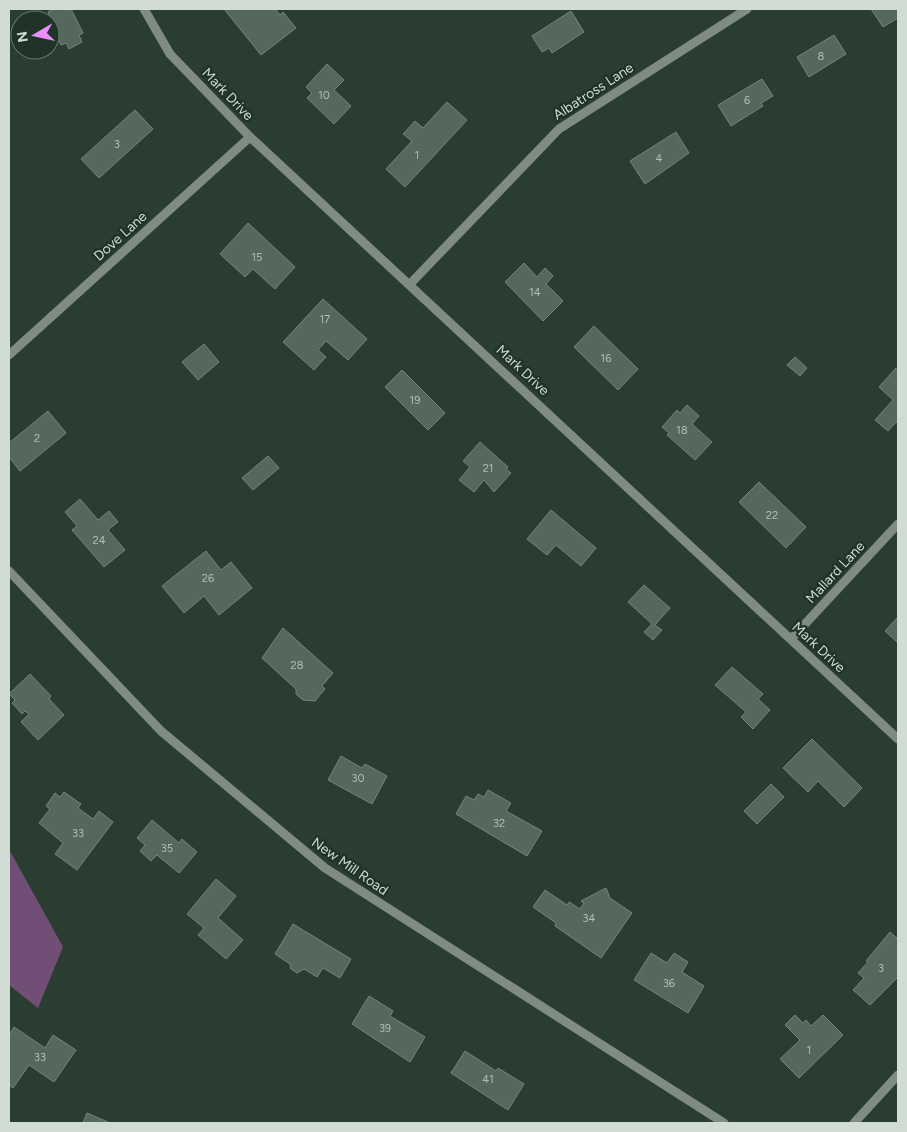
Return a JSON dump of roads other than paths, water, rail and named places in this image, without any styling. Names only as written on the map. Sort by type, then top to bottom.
[{"type":"street","name":"Mark Drive","points":[[144,9],[170,54],[250,137],[898,739]]},
{"type":"street","name":"Albatross Lane","points":[[410,284],[559,129],[747,9]]},
{"type":"street","name":"Dove Lane","points":[[9,355],[250,137]]},
{"type":"street","name":"Mallard Lane","points":[[791,640],[898,524]]},
{"type":"street","name":"New Mill Road","points":[[9,571],[161,731],[325,868],[724,1123]]},
{"type":"street","points":[[854,1123],[898,1075]]}]
